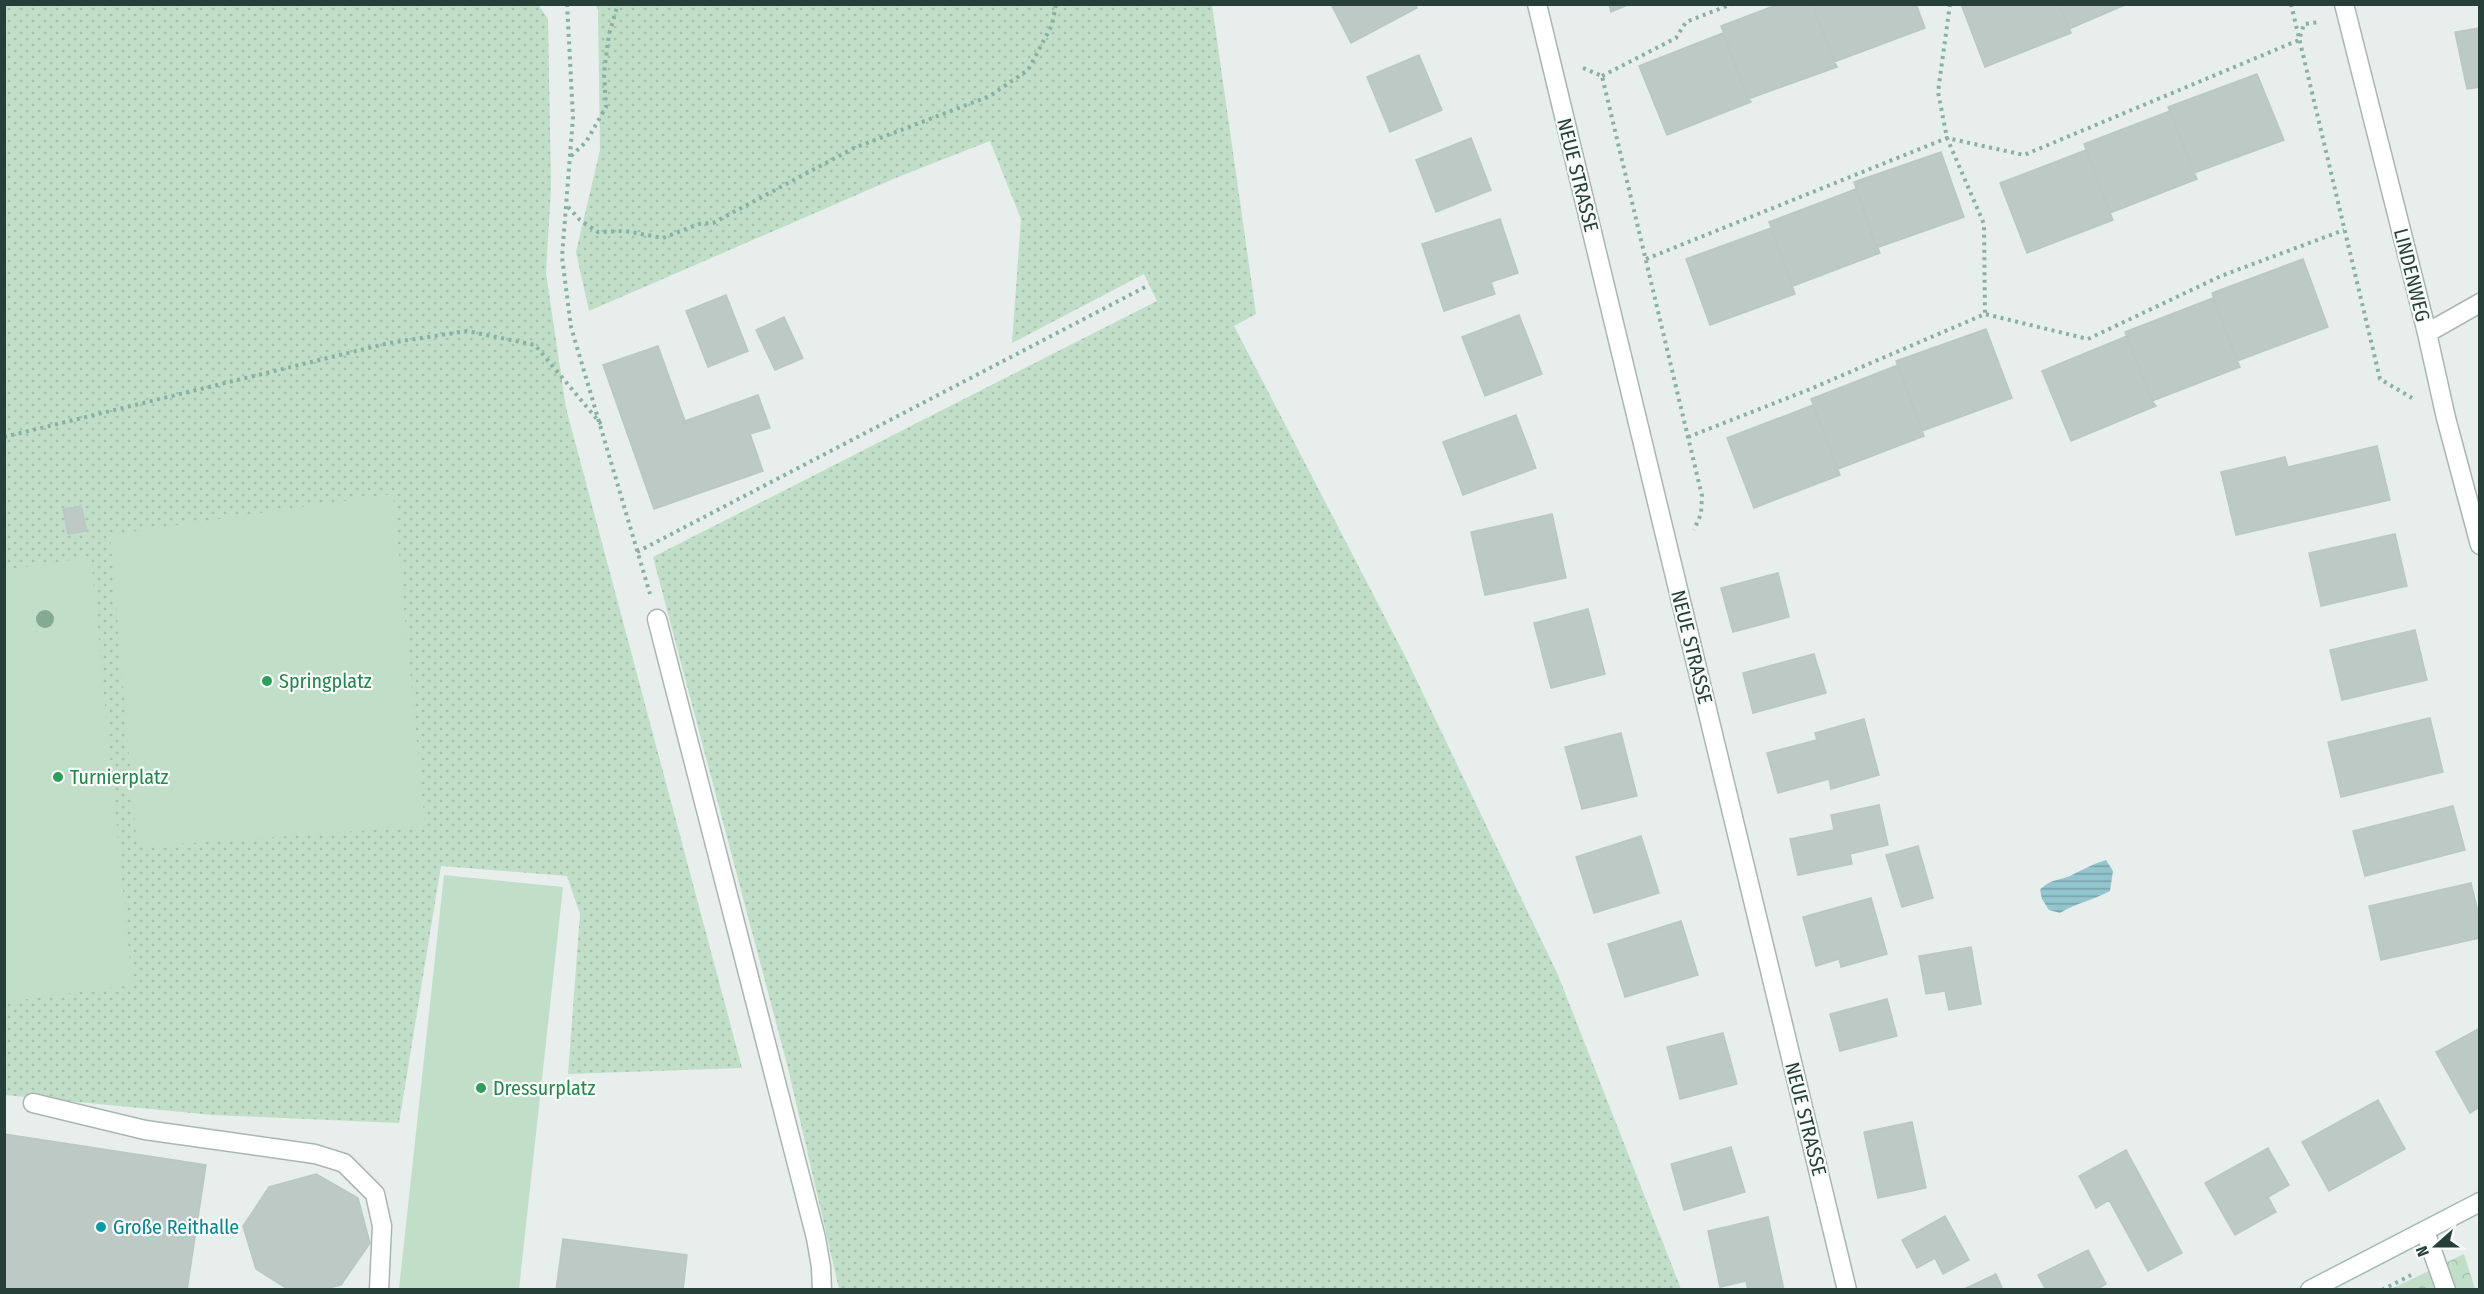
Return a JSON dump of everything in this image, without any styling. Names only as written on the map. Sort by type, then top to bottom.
[{"type":"street","name":"NEUE STRASSE","points":[[1537,4],[1847,1290]]},
{"type":"street","name":"LINDENWEG","points":[[2345,11],[2427,333],[2446,418],[2480,545]]},
{"type":"street","points":[[2427,333],[2480,303]]},
{"type":"street","points":[[657,619],[813,1226],[821,1267],[822,1290]]},
{"type":"street","points":[[33,1102],[145,1130],[315,1154],[344,1163],[375,1194],[382,1226],[379,1290]]},
{"type":"street","points":[[2310,1290],[2480,1202]]},
{"type":"street","points":[[2425,1231],[2446,1290]]},
{"type":"path","points":[[567,4],[573,117],[568,207],[562,257],[571,327],[657,619]]},
{"type":"path","points":[[571,156],[586,142],[606,107],[604,73],[609,34],[618,4]]},
{"type":"path","points":[[568,207],[580,220],[598,232],[625,231],[663,238],[699,224],[713,223],[854,148],[990,96],[1028,70],[1052,25],[1056,4]]},
{"type":"path","points":[[1549,54],[1602,76],[1676,38],[1686,22],[1732,4]]},
{"type":"path","points":[[1950,4],[1938,92],[1947,138],[1984,224],[1985,314]]},
{"type":"path","points":[[2291,4],[2380,379],[2446,418]]},
{"type":"path","points":[[1646,259],[1947,138],[2024,155],[2299,40],[2304,24],[2345,11]]},
{"type":"path","points":[[1602,76],[1702,496],[1701,514],[1674,572]]},
{"type":"path","points":[[1688,437],[1808,390],[1985,314],[2088,339],[2221,276],[2344,230]]},
{"type":"path","points":[[637,552],[1149,285]]},
{"type":"path","points":[[4,437],[389,344],[467,331],[535,345],[601,424]]},
{"type":"green space","points":[[538,4],[548,19],[551,187],[546,273],[566,408],[742,1068],[568,1074],[580,914],[567,876],[441,866],[399,1123],[213,1115],[5,1095],[4,5]]},
{"type":"green space","points":[[595,5],[1212,5],[1256,314],[1234,326],[1405,656],[1558,975],[1681,1289],[839,1289],[788,1068],[653,557],[1157,301],[1144,274],[1012,343],[1021,219],[990,141],[898,177],[589,311],[576,252],[600,150],[598,9]]},
{"type":"green space","name":"Springplatz","points":[[393,494],[425,826],[137,847],[110,535]]},
{"type":"green space","name":"Turnierplatz","points":[[91,557],[132,985],[5,1002],[5,570]]},
{"type":"green space","name":"Dressurplatz","points":[[444,875],[563,887],[519,1289],[399,1289]]},
{"type":"green space","points":[[2464,1254],[2475,1289],[2389,1290]]},
{"type":"water","points":[[2106,860],[2113,871],[2110,891],[2060,913],[2049,910],[2042,899],[2040,890],[2044,886]]},
{"type":"building","points":[[1331,4],[1415,4],[1417,8],[1351,43]]},
{"type":"building","points":[[1609,4],[1630,4],[1611,12]]},
{"type":"building","points":[[1779,4],[1812,4],[1837,67],[1748,99],[1721,26]]},
{"type":"building","points":[[1812,4],[1916,4],[1925,28],[1834,62]]},
{"type":"building","points":[[1961,4],[2059,4],[2071,33],[1985,67]]},
{"type":"building","points":[[2059,4],[2127,4],[2069,29]]},
{"type":"building","points":[[2480,28],[2480,87],[2467,89],[2455,32]]},
{"type":"building","points":[[1723,33],[1751,102],[1667,135],[1639,66]]},
{"type":"building","points":[[1419,55],[1442,110],[1390,132],[1367,77]]},
{"type":"building","points":[[2257,74],[2284,140],[2194,173],[2168,107]]},
{"type":"building","points":[[2170,111],[2197,179],[2110,213],[2084,144]]},
{"type":"building","points":[[1471,138],[1491,190],[1436,212],[1416,160]]},
{"type":"building","points":[[2086,150],[2113,220],[2027,253],[2000,183]]},
{"type":"building","points":[[1941,152],[1964,217],[1876,248],[1854,182]]},
{"type":"building","points":[[1856,189],[1880,253],[1793,286],[1769,222]]},
{"type":"building","points":[[1500,219],[1518,273],[1491,282],[1495,294],[1444,311],[1422,244]]},
{"type":"building","points":[[1771,228],[1795,294],[1710,325],[1686,259]]},
{"type":"building","points":[[2303,259],[2328,327],[2237,361],[2212,293]]},
{"type":"building","points":[[726,295],[748,351],[708,367],[686,311]]},
{"type":"building","points":[[2213,298],[2240,367],[2152,401],[2125,332]]},
{"type":"building","points":[[1519,315],[1542,374],[1485,396],[1462,337]]},
{"type":"building","points":[[784,317],[803,358],[775,370],[756,330]]},
{"type":"building","points":[[1986,329],[2012,398],[1922,431],[1896,361]]},
{"type":"building","points":[[2127,336],[2156,406],[2071,441],[2042,371]]},
{"type":"building","points":[[658,346],[685,421],[758,395],[770,428],[750,434],[763,471],[654,509],[603,365]]},
{"type":"building","points":[[1898,365],[1924,436],[1838,469],[1811,399]]},
{"type":"building","points":[[1813,405],[1840,475],[1754,508],[1727,438]]},
{"type":"building","points":[[1516,415],[1536,468],[1463,495],[1443,442]]},
{"type":"building","points":[[2377,446],[2390,500],[2236,535],[2221,472],[2285,457],[2288,467]]},
{"type":"building","points":[[81,506],[87,531],[68,534],[63,509]]},
{"type":"building","points":[[1552,514],[1566,578],[1485,595],[1471,532]]},
{"type":"building","points":[[2395,534],[2407,586],[2321,606],[2309,553]]},
{"type":"building","points":[[1778,573],[1789,617],[1733,632],[1721,588]]},
{"type":"building","points":[[1588,609],[1605,674],[1551,688],[1534,623]]},
{"type":"building","points":[[2415,630],[2427,680],[2342,700],[2330,650]]},
{"type":"building","points":[[1814,654],[1826,693],[1753,713],[1743,673]]},
{"type":"building","points":[[2430,718],[2443,772],[2341,797],[2328,742]]},
{"type":"building","points":[[1864,719],[1879,775],[1831,789],[1829,779],[1778,793],[1767,753],[1817,740],[1815,733]]},
{"type":"building","points":[[1621,733],[1637,796],[1582,809],[1565,747]]},
{"type":"building","points":[[1879,805],[1888,845],[1850,854],[1852,864],[1798,875],[1790,839],[1834,830],[1831,815]]},
{"type":"building","points":[[2453,806],[2465,850],[2365,876],[2353,831]]},
{"type":"building","points":[[1641,836],[1659,893],[1594,913],[1576,857]]},
{"type":"building","points":[[1918,846],[1933,898],[1902,907],[1886,855]]},
{"type":"building","points":[[2471,883],[2480,921],[2480,938],[2381,960],[2369,906]]},
{"type":"building","points":[[1871,898],[1887,954],[1841,967],[1839,959],[1816,966],[1803,917]]},
{"type":"building","points":[[1681,921],[1698,975],[1625,997],[1608,944]]},
{"type":"building","points":[[1971,947],[1981,1004],[1949,1010],[1945,991],[1926,994],[1919,956]]},
{"type":"building","points":[[1887,999],[1897,1036],[1840,1051],[1830,1014]]},
{"type":"building","points":[[2480,1028],[2480,1107],[2470,1113],[2436,1052]]},
{"type":"building","points":[[1723,1033],[1737,1084],[1680,1099],[1667,1047]]},
{"type":"building","points":[[2378,1100],[2405,1149],[2329,1191],[2302,1142]]},
{"type":"building","points":[[1912,1122],[1926,1188],[1878,1198],[1864,1132]]},
{"type":"building","name":"Große Reithalle","points":[[4,1134],[206,1165],[187,1290],[4,1290]]},
{"type":"building","points":[[1731,1147],[1745,1192],[1684,1210],[1671,1164]]},
{"type":"building","points":[[2268,1148],[2289,1185],[2268,1197],[2276,1212],[2235,1235],[2205,1183]]},
{"type":"building","points":[[2126,1150],[2182,1253],[2148,1271],[2109,1200],[2096,1208],[2079,1176]]},
{"type":"building","points":[[316,1174],[358,1198],[370,1243],[341,1285],[319,1290],[289,1290],[256,1269],[243,1226],[269,1187]]},
{"type":"building","points":[[1945,1216],[1969,1260],[1943,1274],[1935,1258],[1917,1268],[1902,1240]]},
{"type":"building","points":[[1768,1217],[1784,1290],[1748,1290],[1746,1281],[1720,1287],[1708,1231]]},
{"type":"building","points":[[563,1239],[687,1255],[683,1290],[556,1290]]},
{"type":"building","points":[[2088,1250],[2106,1284],[2096,1290],[2046,1290],[2038,1275]]},
{"type":"building","points":[[1996,1274],[2003,1290],[1962,1290]]},
{"type":"place","name":"Springplatz","points":[[267,681]]},
{"type":"place","name":"Turnierplatz","points":[[58,777]]},
{"type":"place","name":"Dressurplatz","points":[[481,1088]]},
{"type":"place","name":"Große Reithalle","points":[[101,1227]]}]
